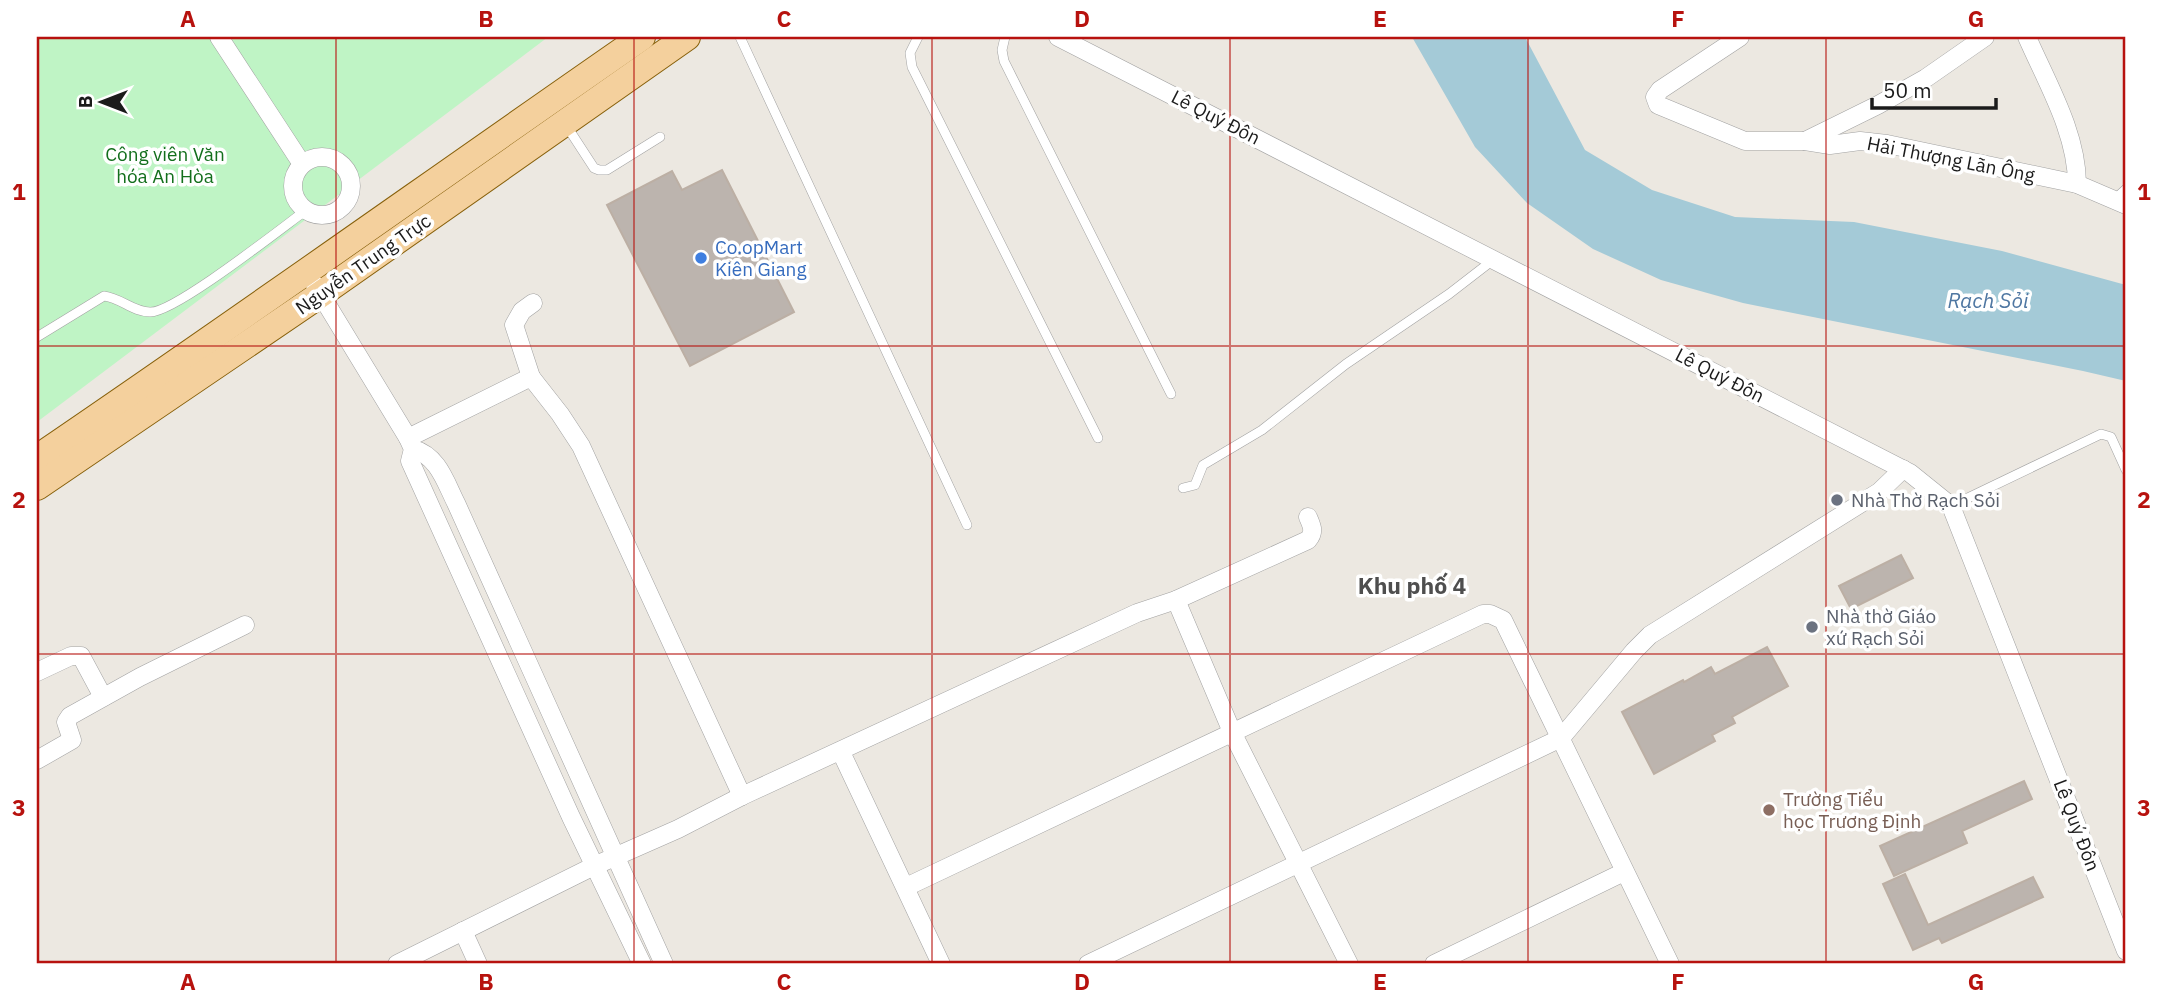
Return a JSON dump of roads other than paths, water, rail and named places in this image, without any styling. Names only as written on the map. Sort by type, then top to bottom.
[{"type":"main road","name":"Nguyễn Trung Trực","points":[[37,458],[223,345],[321,294],[362,250],[642,37]]},
{"type":"main road","name":"Nguyễn Trung Trực","points":[[37,487],[223,345],[304,271],[362,250],[565,124],[687,37]]},
{"type":"street","points":[[219,37],[302,164]]},
{"type":"street","name":"Lê Quý Đôn","points":[[1058,37],[1903,469],[1951,506],[2126,951]]},
{"type":"street","name":"Hải Thượng Lãn Ông","points":[[1740,37],[1664,87],[1657,94],[1658,105],[1745,141],[1805,141],[1830,145],[1860,141],[1887,144],[2077,184],[2122,198]]},
{"type":"street","points":[[1805,141],[1926,78],[1985,37]]},
{"type":"street","points":[[2027,37],[2065,124],[2075,155],[2077,184]]},
{"type":"street","points":[[326,157],[339,162],[348,172],[351,184],[349,198],[342,209],[330,215],[317,216],[305,211],[296,201],[292,188],[294,175],[302,164],[313,158],[326,157]]},
{"type":"street","points":[[336,212],[362,250]]},
{"type":"street","points":[[304,271],[321,294],[410,444],[433,460],[456,503],[664,964]]},
{"type":"street","points":[[533,303],[515,319],[514,325],[531,377],[581,446],[742,796]]},
{"type":"street","points":[[410,444],[531,377]]},
{"type":"street","points":[[410,444],[410,461],[594,866],[642,964]]},
{"type":"street","points":[[1088,964],[1561,738],[1650,635],[1879,492],[1903,469]]},
{"type":"street","points":[[397,964],[615,856],[678,829],[742,796],[1137,612],[1176,600],[1308,540],[1313,529],[1308,517]]},
{"type":"street","points":[[1176,600],[1231,732],[1349,964]]},
{"type":"street","points":[[905,887],[1483,614],[1490,614],[1503,620],[1670,964]]},
{"type":"street","points":[[37,760],[72,740],[66,722],[70,716],[245,625]]},
{"type":"street","points":[[37,672],[71,656],[81,656],[103,697]]},
{"type":"street","points":[[841,752],[941,964]]},
{"type":"street","points":[[1434,964],[1624,872]]},
{"type":"street","points":[[463,931],[478,964]]},
{"type":"lane","points":[[740,37],[967,525]]},
{"type":"lane","points":[[918,37],[911,54],[912,67],[1098,438]]},
{"type":"lane","points":[[1005,37],[1002,50],[1004,61],[1171,394]]},
{"type":"lane","points":[[565,124],[598,170],[607,170],[660,138]]},
{"type":"lane","points":[[37,337],[104,296],[124,301],[141,311],[161,311],[211,279],[305,211]]},
{"type":"lane","points":[[1183,488],[1195,485],[1203,464],[1262,430],[1346,364],[1449,294],[1495,259]]},
{"type":"lane","points":[[1951,506],[2096,435],[2105,434],[2111,437],[2126,470]]},
{"type":"water","name":"Rạch Sỏi","points":[[1412,37],[1525,37],[1585,150],[1652,190],[1735,217],[1854,222],[2002,251],[2126,285],[2126,381],[1743,303],[1661,280],[1593,249],[1527,203],[1475,147]]},
{"type":"place","name":"Co.opMart Kiên Giang","points":[[701,258]]},
{"type":"place","name":"Nhà Thờ Rạch Sỏi","points":[[1837,500]]},
{"type":"place","name":"Nhà thờ Giáo xứ Rạch Sỏi","points":[[1812,627]]},
{"type":"place","name":"Trường Tiểu học Trương Định","points":[[1769,810]]},
{"type":"district","name":"Khu phố 4","points":[[1412,585]]},
{"type":"park label","name":"Công viên Văn hóa An Hòa","points":[[165,165]]}]
